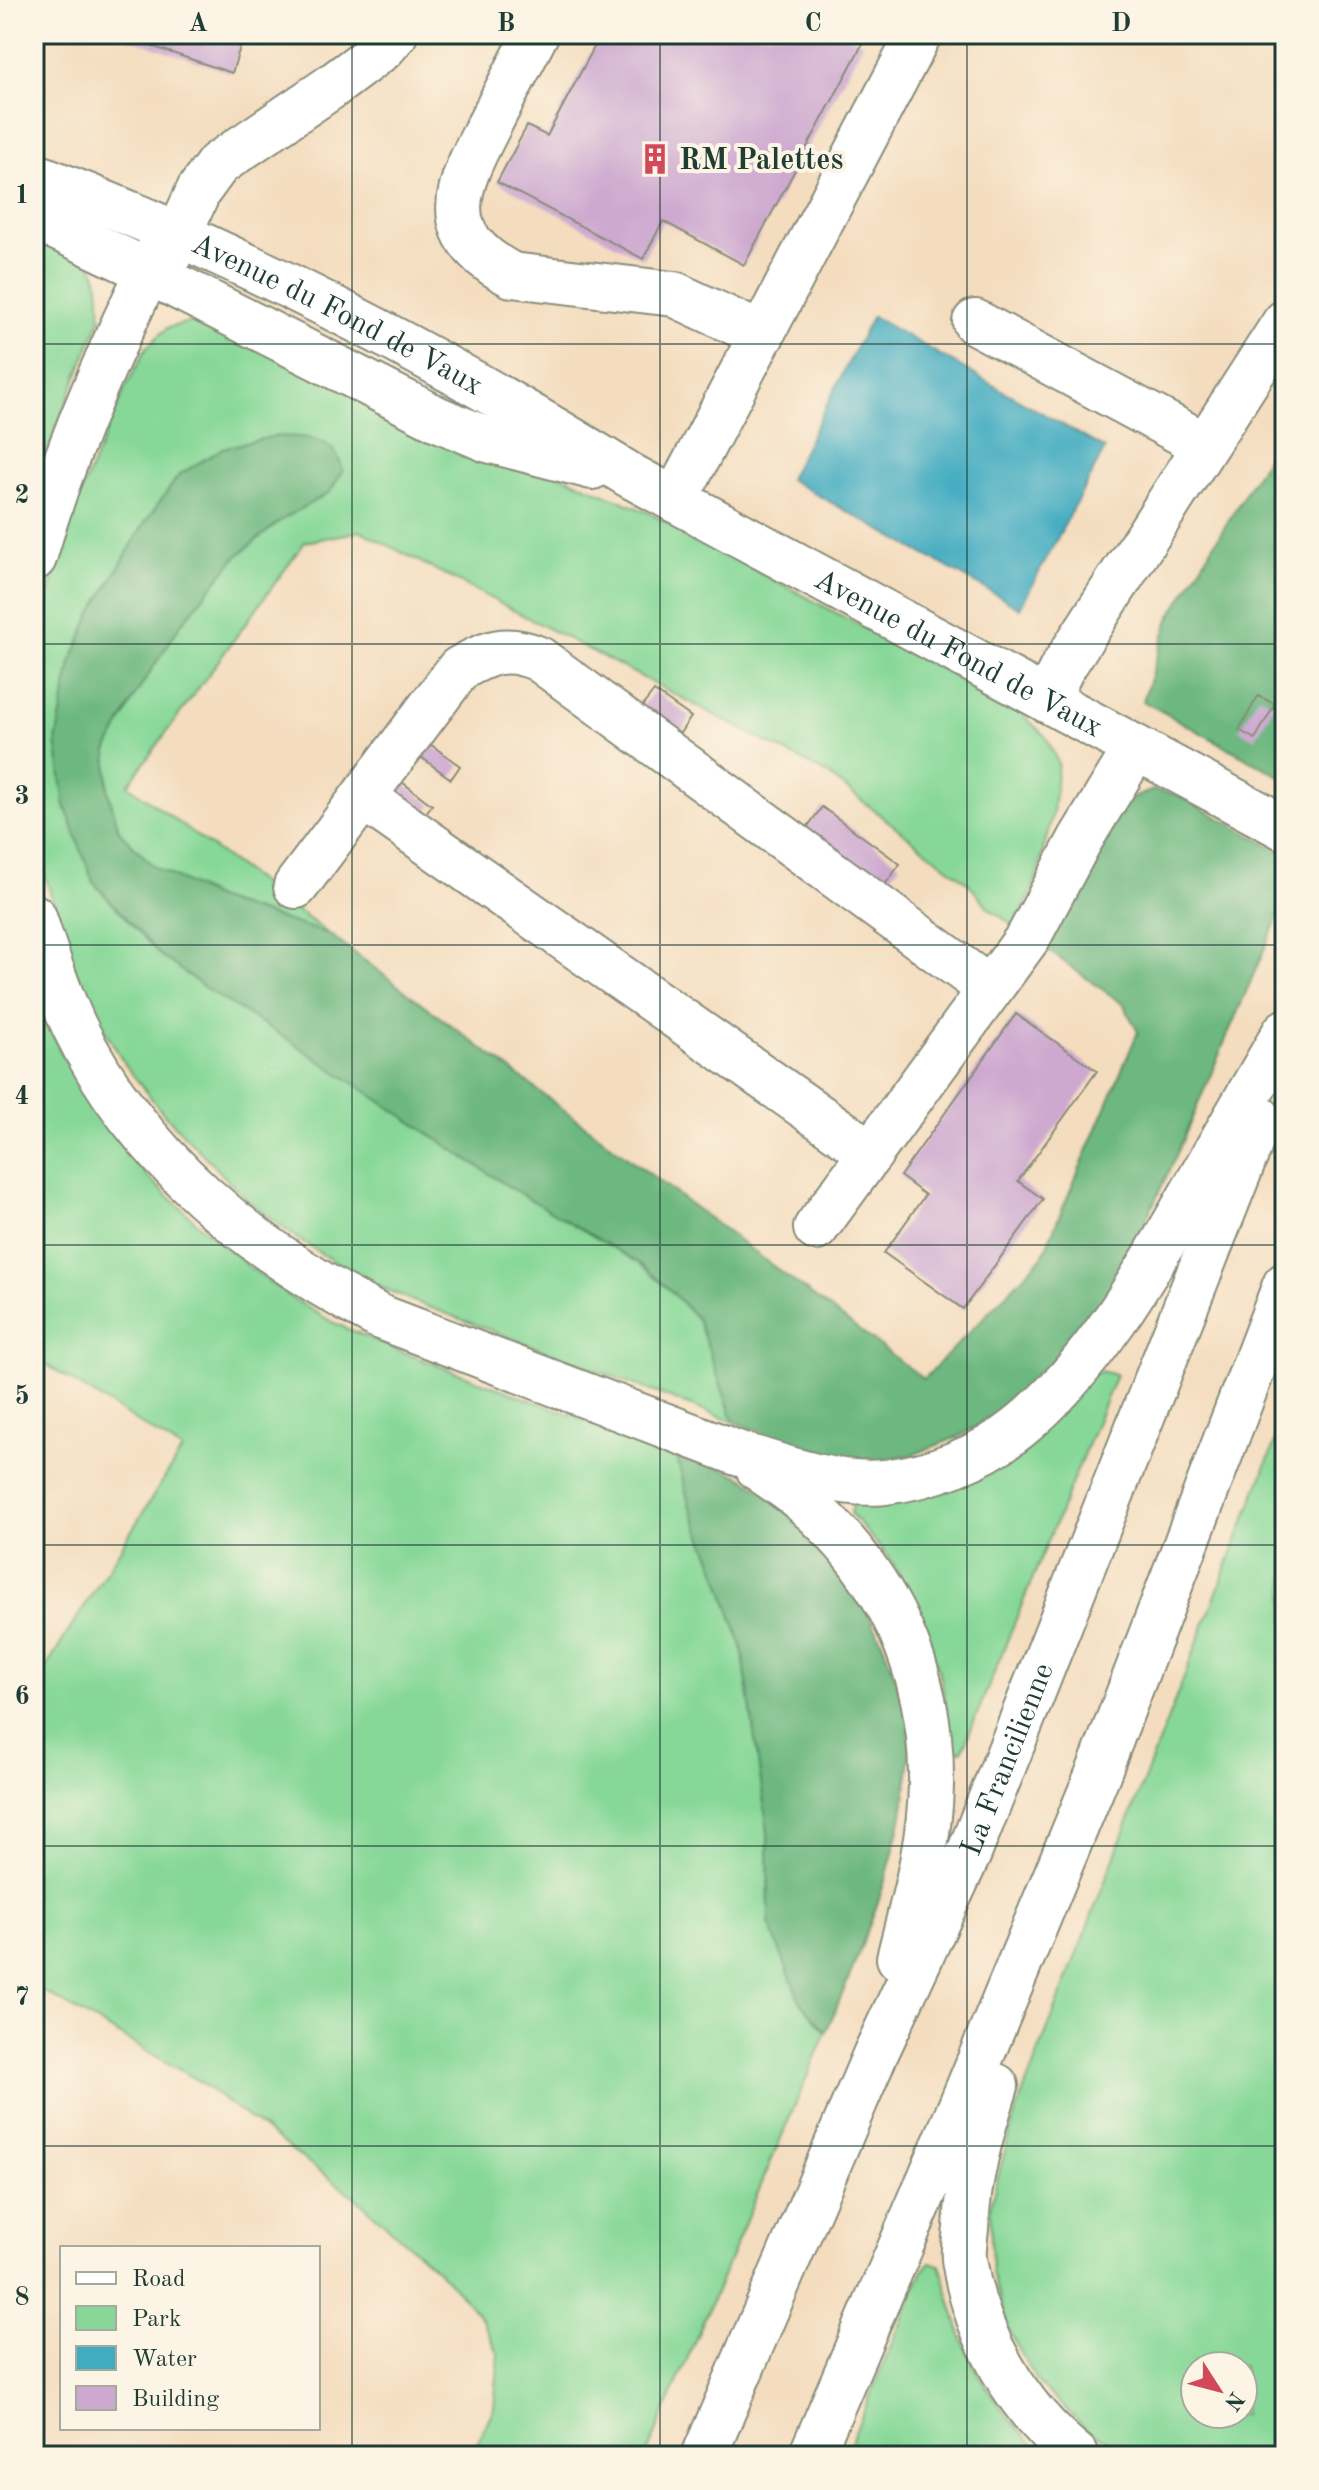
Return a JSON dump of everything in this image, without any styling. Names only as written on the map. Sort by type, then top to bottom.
[{"type":"main road","points":[[34,558],[99,375],[199,190],[218,164],[331,87],[383,48],[395,34]]},
{"type":"main road","points":[[536,34],[464,173],[458,210],[469,239],[498,268],[512,275],[674,294],[762,335]]},
{"type":"main road","points":[[675,500],[919,34]]},
{"type":"main road","name":"Avenue du Fond de Vaux","points":[[34,175],[174,232],[295,289],[510,404],[675,500],[1285,828]]},
{"type":"main road","name":"Avenue du Fond de Vaux","points":[[34,217],[154,274],[438,419],[488,440],[631,476]]},
{"type":"main road","points":[[975,322],[1205,445]]},
{"type":"main road","points":[[1047,700],[1061,670],[1285,322]]},
{"type":"main road","points":[[296,886],[459,669],[486,653],[518,650],[539,659],[990,989]]},
{"type":"main road","points":[[816,1228],[1029,936],[1080,840],[1136,748]]},
{"type":"main road","points":[[363,797],[871,1153]]},
{"type":"main road","points":[[34,917],[52,974],[75,1029],[111,1089],[150,1140],[187,1179],[225,1216],[276,1256],[329,1290],[380,1317],[737,1453],[839,1480],[882,1482],[923,1475],[974,1456],[1017,1428],[1057,1391],[1114,1320],[1169,1233],[1285,1032]]},
{"type":"main road","name":"La Francilienne","points":[[704,2456],[875,2055],[970,1851],[1178,1331],[1285,1053]]},
{"type":"main road","points":[[811,2456],[960,2108],[1099,1771],[1285,1285]]},
{"type":"main road","points":[[737,1453],[802,1500],[842,1538],[871,1575],[915,1661],[925,1701],[931,1786],[923,1861],[875,2055]]},
{"type":"main road","points":[[1077,2456],[1034,2416],[1005,2374],[977,2311],[964,2257],[967,2202],[981,2132],[1099,1771]]},
{"type":"green space","points":[[34,226],[87,260],[98,283],[100,320],[34,483]]},
{"type":"green space","points":[[189,322],[217,328],[649,513],[1018,710],[1046,737],[1058,763],[1053,812],[1033,890],[1014,926],[989,908],[967,882],[826,773],[361,531],[305,542],[128,785],[329,934],[218,899],[153,866],[119,831],[108,791],[107,751],[136,694],[181,624],[236,557],[280,521],[223,448],[179,475],[144,524],[90,617],[93,882],[160,955],[208,990],[289,1040],[506,1185],[639,1263],[698,1320],[734,1422],[418,1303],[364,1280],[299,1240],[246,1199],[163,1113],[126,1066],[91,1007],[69,954],[44,872],[34,815],[36,650],[56,566],[78,499],[125,388],[147,347],[167,328]]},
{"type":"green space","points":[[1285,427],[1285,779],[1143,701],[1169,619]]},
{"type":"green space","points":[[275,436],[308,438],[325,444],[332,449],[343,470],[330,492],[280,521],[236,557],[181,624],[136,694],[107,751],[108,791],[119,831],[153,866],[218,899],[329,934],[924,1379],[1042,1257],[1138,1032],[1124,1005],[1039,944],[1118,804],[1153,790],[1178,795],[1285,854],[1285,901],[1178,1151],[1120,1276],[1090,1327],[1020,1400],[960,1436],[912,1455],[878,1460],[838,1456],[734,1422],[698,1320],[639,1263],[506,1185],[289,1040],[208,990],[160,955],[93,882],[65,806],[56,741],[71,662],[90,617],[144,524],[179,475],[223,448]]},
{"type":"green space","points":[[34,993],[61,1052],[113,1133],[148,1177],[199,1225],[290,1297],[334,1323],[407,1354],[676,1454],[690,1507],[715,1566],[742,1647],[768,1832],[769,1923],[800,2001],[826,2032],[646,2456],[471,2456],[494,2408],[499,2355],[482,2319],[447,2279],[356,2198],[199,2081],[34,1986],[34,1687],[182,1450],[34,1357]]},
{"type":"green space","points":[[1100,1371],[1116,1375],[962,1751],[953,1750],[941,1678],[921,1619],[892,1561],[851,1514],[853,1502]]},
{"type":"green space","points":[[1285,1416],[1285,2456],[1134,2456],[1085,2428],[1035,2379],[1009,2331],[992,2272],[990,2206],[1016,2111]]},
{"type":"green space","points":[[676,1454],[745,1479],[798,1520],[821,1545],[842,1572],[877,1632],[908,1717],[909,1768],[895,1845],[871,1923],[826,2032],[800,2001],[769,1923],[768,1832],[742,1647],[715,1566],[690,1507]]},
{"type":"green space","points":[[931,2262],[940,2265],[962,2338],[981,2378],[1011,2419],[1046,2456],[845,2456],[922,2272]]},
{"type":"water","points":[[872,316],[1105,449],[1020,608],[789,479]]},
{"type":"building","points":[[115,34],[244,34],[232,73]]},
{"type":"building","name":"RM Palettes","points":[[601,34],[845,34],[863,43],[744,265],[663,221],[643,259],[497,182],[527,126],[547,136]]},
{"type":"building","points":[[654,691],[691,717],[678,736],[640,709]]},
{"type":"building","points":[[1258,696],[1275,704],[1255,739],[1239,730]]},
{"type":"building","points":[[426,741],[460,766],[451,779],[417,754]]},
{"type":"building","points":[[398,779],[432,805],[422,818],[388,792]]},
{"type":"building","points":[[822,807],[900,864],[881,890],[803,833]]},
{"type":"building","points":[[1016,1014],[1097,1071],[1018,1181],[1043,1199],[963,1309],[884,1253],[925,1195],[900,1176]]},
{"type":"place","name":"RM Palettes","points":[[655,159]]}]
